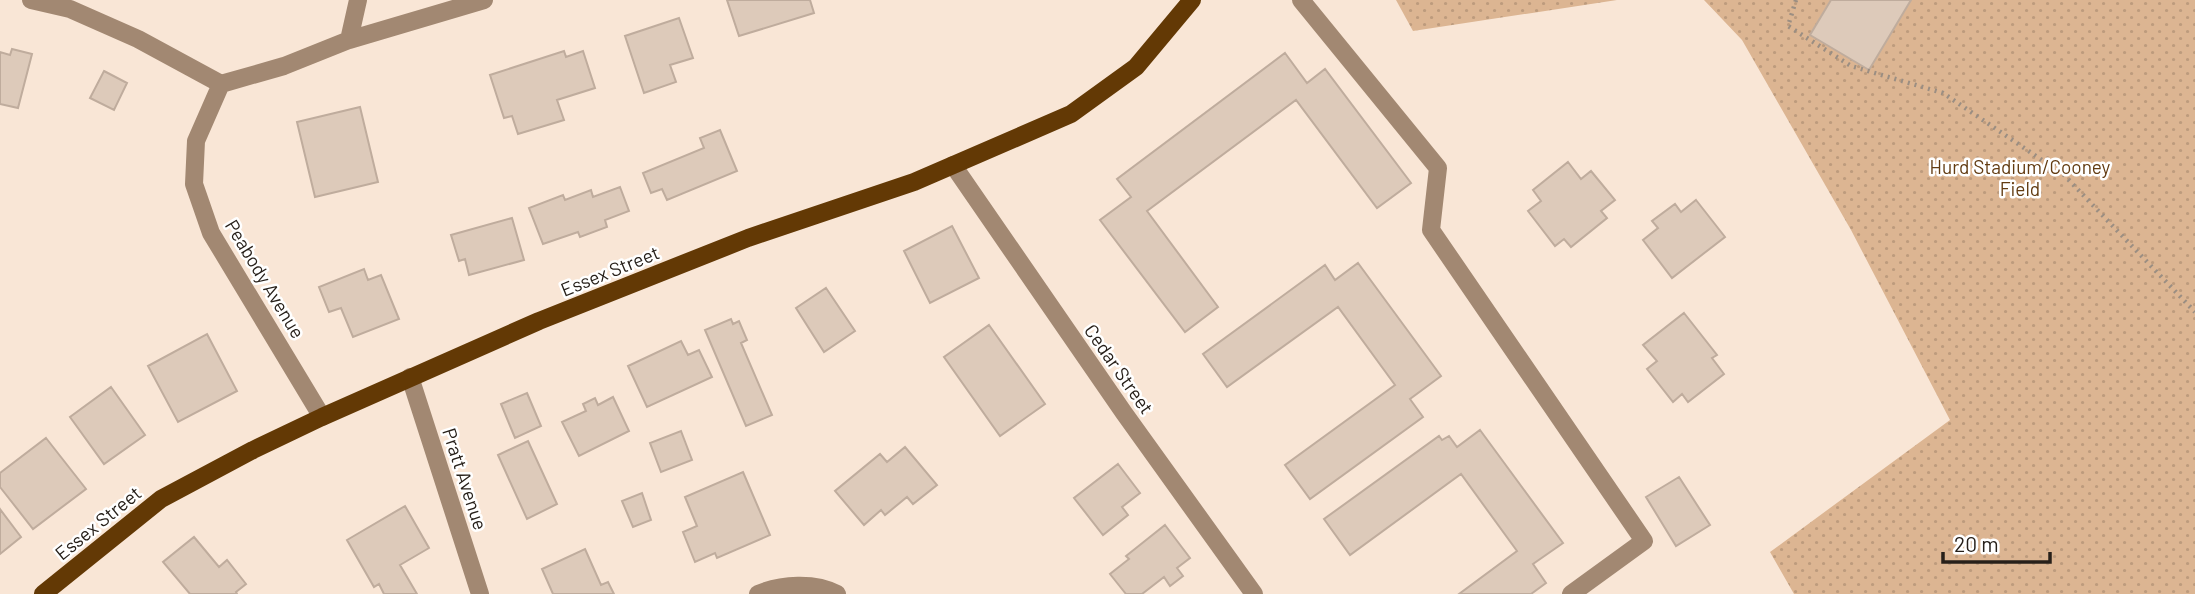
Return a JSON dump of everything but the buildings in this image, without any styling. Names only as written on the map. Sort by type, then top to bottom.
[{"type":"main road","name":"Essex Street","points":[[43,594],[161,499],[322,417],[539,321],[748,239],[914,181],[1071,114],[1136,67],[1192,0]]},
{"type":"street","points":[[31,0],[70,9],[138,39],[221,84],[284,66],[349,40],[484,0]]},
{"type":"street","points":[[349,40],[358,0]]},
{"type":"street","points":[[1301,0],[1438,168],[1431,230],[1644,541],[1571,594]]},
{"type":"street","name":"Peabody Avenue","points":[[221,84],[196,141],[194,184],[211,233],[322,417]]},
{"type":"street","name":"Cedar Street","points":[[953,165],[1124,413],[1254,594]]},
{"type":"street","name":"Pratt Avenue","points":[[410,377],[480,594]]},
{"type":"street","points":[[758,594],[799,586],[825,587],[837,594]]},
{"type":"path","points":[[1796,0],[1787,26],[1851,66],[1943,93],[2064,175],[2195,312]]},
{"type":"green space","points":[[1396,0],[1617,0],[1413,31]]},
{"type":"green space","name":"Hurd Stadium/Cooney Field","points":[[1704,0],[2195,0],[2195,594],[1794,594],[1770,552],[1950,420],[1851,230],[1742,40]]}]
